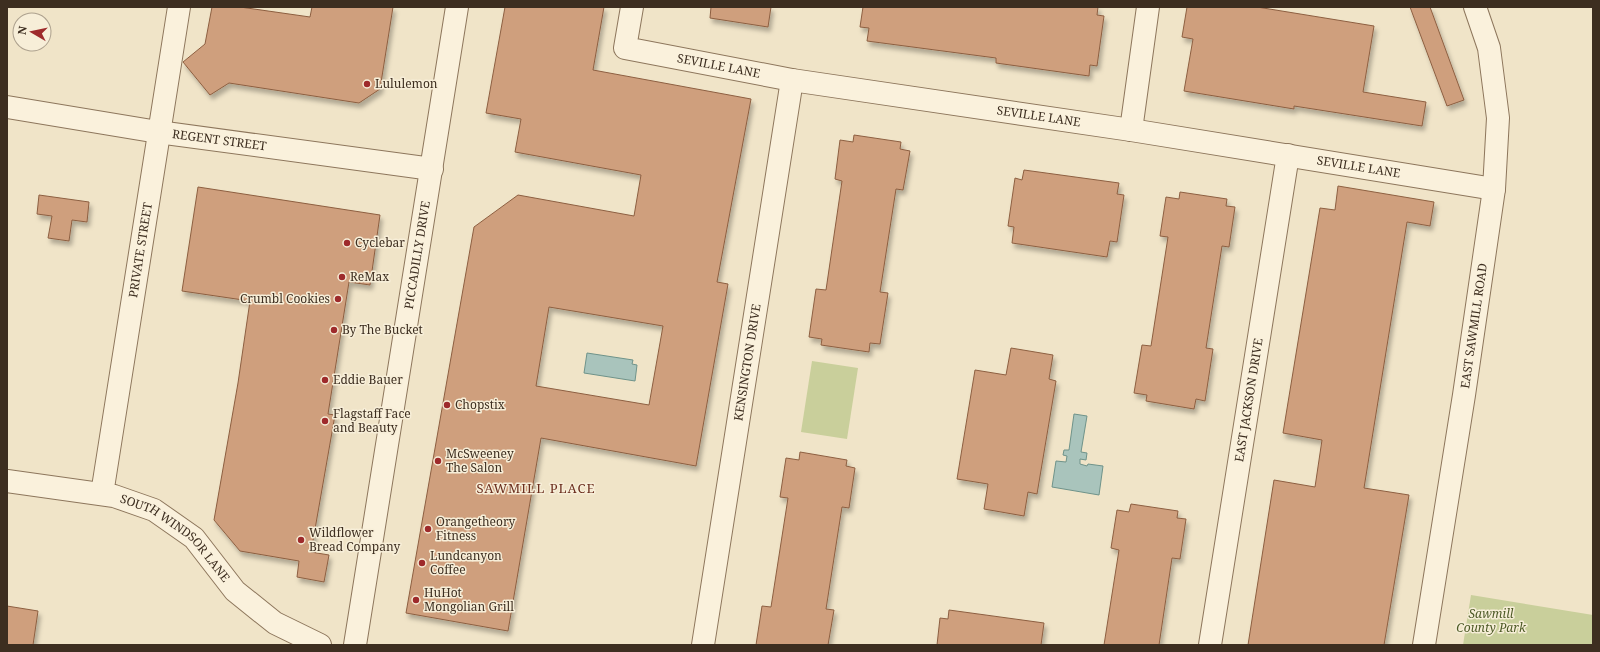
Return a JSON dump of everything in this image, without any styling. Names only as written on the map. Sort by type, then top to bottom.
[{"type":"street","name":"PRIVATE STREET","points":[[102,494],[158,132],[179,7]]},
{"type":"street","name":"PICCADILLY DRIVE","points":[[355,645],[457,7]]},
{"type":"street","name":"SEVILLE LANE","points":[[632,7],[625,48],[792,80],[1131,130],[1494,189]]},
{"type":"street","points":[[1131,130],[1148,7]]},
{"type":"street","name":"EAST SAWMILL ROAD","points":[[1424,645],[1464,395],[1494,189],[1498,118],[1489,48],[1475,7]]},
{"type":"street","name":"KENSINGTON DRIVE","points":[[703,645],[792,80]]},
{"type":"street","name":"REGENT STREET","points":[[7,107],[158,132],[432,169]]},
{"type":"street","name":"EAST JACKSON DRIVE","points":[[1210,645],[1288,155]]},
{"type":"street","name":"SOUTH WINDSOR LANE","points":[[7,481],[114,496],[154,510],[194,538],[235,591],[274,624],[320,645]]},
{"type":"green space","points":[[812,361],[858,368],[847,439],[801,432]]},
{"type":"green space","name":"Sawmill County Park","points":[[1471,595],[1593,615],[1593,645],[1463,645]]},
{"type":"water","points":[[587,353],[633,360],[632,364],[637,365],[635,381],[584,373]]},
{"type":"water","points":[[1074,414],[1087,416],[1081,452],[1087,453],[1086,460],[1080,459],[1080,464],[1087,466],[1088,464],[1103,466],[1099,495],[1052,487],[1056,461],[1066,462],[1067,456],[1063,455],[1064,450],[1069,450]]},
{"type":"building","points":[[212,7],[240,7],[310,17],[312,7],[393,7],[380,89],[359,103],[229,83],[210,95],[183,62],[205,44]]},
{"type":"building","points":[[505,7],[604,7],[593,70],[751,99],[717,282],[728,284],[696,466],[541,438],[508,631],[406,613],[474,227],[518,195],[634,216],[641,175],[515,152],[521,119],[486,113]],"holes":[[[549,307],[663,326],[649,405],[536,386]]]},
{"type":"building","points":[[711,7],[771,7],[768,27],[710,18]]},
{"type":"building","points":[[863,7],[1098,7],[1097,15],[1104,16],[1097,66],[1090,65],[1089,76],[996,63],[996,58],[867,41],[869,28],[860,27]]},
{"type":"building","points":[[1187,7],[1257,7],[1374,26],[1363,92],[1426,102],[1422,126],[1294,106],[1294,109],[1184,91],[1193,39],[1182,37]]},
{"type":"building","points":[[1410,7],[1430,7],[1464,100],[1447,106]]},
{"type":"building","points":[[854,135],[901,142],[900,149],[910,151],[903,190],[896,189],[880,292],[888,293],[880,344],[870,343],[869,352],[821,345],[822,339],[809,337],[816,289],[826,290],[842,181],[835,179],[840,140],[853,142]]},
{"type":"building","points":[[1024,170],[1119,183],[1117,194],[1124,195],[1117,242],[1110,241],[1107,257],[1012,243],[1014,227],[1008,226],[1015,178],[1022,180]]},
{"type":"building","points":[[1338,186],[1434,202],[1430,226],[1407,222],[1364,488],[1409,495],[1384,645],[1248,645],[1274,480],[1315,487],[1322,440],[1283,433],[1320,208],[1335,210]]},
{"type":"building","points":[[198,187],[380,215],[370,285],[349,282],[328,414],[335,415],[311,552],[329,555],[324,582],[297,577],[299,561],[240,551],[214,520],[238,383],[250,301],[182,291]]},
{"type":"building","points":[[1180,192],[1227,199],[1226,206],[1235,207],[1229,247],[1222,246],[1206,348],[1213,349],[1205,401],[1196,399],[1194,409],[1146,401],[1147,395],[1134,393],[1142,345],[1151,346],[1168,237],[1160,236],[1166,197],[1179,199]]},
{"type":"building","points":[[39,195],[89,202],[87,222],[72,220],[69,241],[48,238],[52,216],[37,214]]},
{"type":"building","points":[[1011,348],[1053,355],[1049,379],[1056,381],[1037,494],[1028,492],[1024,516],[984,509],[988,484],[957,479],[975,370],[1006,375]]},
{"type":"building","points":[[800,452],[847,460],[846,466],[855,468],[849,508],[842,507],[826,609],[834,610],[828,645],[756,645],[762,606],[771,607],[788,498],[780,497],[786,458],[799,460]]},
{"type":"building","points":[[1131,504],[1178,511],[1177,518],[1186,519],[1180,559],[1172,558],[1159,645],[1104,645],[1119,550],[1111,548],[1117,510],[1129,512]]},
{"type":"building","points":[[7,606],[38,611],[33,645],[7,645]]},
{"type":"building","points":[[949,610],[1044,623],[1041,645],[937,645],[940,618],[948,619]]},
{"type":"place","name":"Lululemon","points":[[367,84]]},
{"type":"place","name":"Cyclebar","points":[[347,243]]},
{"type":"place","name":"ReMax","points":[[342,277]]},
{"type":"place","name":"Crumbl Cookies","points":[[338,299]]},
{"type":"place","name":"By The Bucket","points":[[334,330]]},
{"type":"place","name":"Eddie Bauer","points":[[325,380]]},
{"type":"place","name":"Chopstix","points":[[447,405]]},
{"type":"place","name":"Flagstaff Face and Beauty","points":[[325,421]]},
{"type":"place","name":"McSweeney The Salon","points":[[438,461]]},
{"type":"place","name":"Orangetheory Fitness","points":[[428,529]]},
{"type":"place","name":"Wildflower Bread Company","points":[[301,540]]},
{"type":"place","name":"Lundcanyon Coffee","points":[[422,563]]},
{"type":"place","name":"HuHot Mongolian Grill","points":[[416,600]]},
{"type":"district","name":"SAWMILL PLACE","points":[[536,488]]}]
